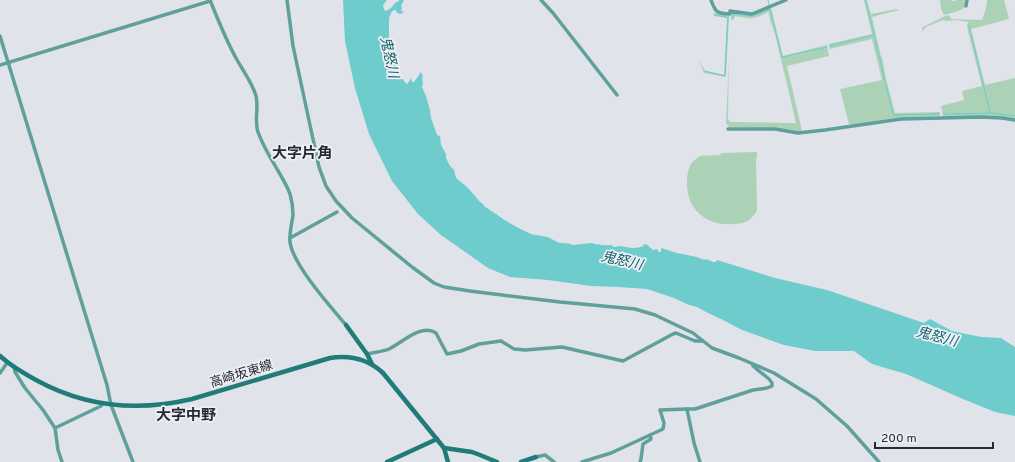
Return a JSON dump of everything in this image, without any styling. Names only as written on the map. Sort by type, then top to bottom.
[{"type":"main road","points":[[346,325],[367,354],[372,364]]},
{"type":"main road","name":"高崎坂東線","points":[[0,356],[14,368],[56,390],[103,403],[132,406],[178,403],[338,356],[364,360],[372,364],[383,373],[444,448],[448,462]]},
{"type":"main road","points":[[387,462],[437,439]]},
{"type":"main road","points":[[444,448],[480,454],[497,462]]},
{"type":"main road","points":[[521,462],[536,457]]},
{"type":"street","points":[[0,65],[210,0],[236,58],[252,85],[256,98],[257,130],[290,194],[293,215],[290,245],[304,272],[346,325]]},
{"type":"street","points":[[288,0],[293,46],[319,167],[326,186],[336,201],[352,218],[412,267],[434,283],[444,287],[560,302],[635,309],[655,315],[693,333],[702,342],[712,348],[774,373],[816,399],[847,426],[879,462]]},
{"type":"street","points":[[541,0],[553,13],[617,95]]},
{"type":"street","points":[[711,0],[716,12],[730,14],[730,11],[752,14],[786,0]]},
{"type":"street","points":[[966,6],[967,0]]},
{"type":"street","points":[[0,36],[107,385],[111,404],[133,462]]},
{"type":"street","points":[[728,129],[775,129],[798,133],[901,119],[981,117],[1015,120]]},
{"type":"street","points":[[290,238],[337,212]]},
{"type":"street","points":[[367,354],[391,348],[411,335],[426,330],[436,333],[447,354],[461,351],[479,344],[501,341],[514,349],[525,350],[562,347],[623,361],[676,333],[695,341],[702,342]]},
{"type":"street","points":[[0,374],[7,363]]},
{"type":"street","points":[[582,462],[611,454],[663,429],[664,423],[660,410],[695,408],[753,390],[772,386],[769,379],[749,363]]},
{"type":"street","points":[[14,368],[22,383],[55,428],[58,450],[62,462]]},
{"type":"street","points":[[55,428],[101,406],[103,403]]},
{"type":"street","points":[[686,409],[700,462]]},
{"type":"street","points":[[640,462],[643,444],[651,439],[650,435]]},
{"type":"street","points":[[536,457],[545,455],[554,462]]},
{"type":"green space","points":[[864,0],[867,0],[871,14],[897,9],[899,10],[872,17],[895,113],[940,112],[940,116],[893,118],[852,125],[849,124],[840,89],[882,80],[872,39],[830,49],[829,44],[872,34]]},
{"type":"green space","points":[[940,0],[965,0],[964,8],[944,15],[941,9]]},
{"type":"green space","points":[[987,0],[1004,0],[1009,19],[971,29],[985,85],[1015,78],[1015,119],[943,116],[941,106],[964,100],[962,91],[982,86],[968,31],[968,22],[943,20],[926,27],[923,31],[922,29],[923,27],[949,15],[951,19],[982,20]]},
{"type":"green space","points":[[771,8],[783,56],[827,45],[829,56],[787,66],[802,131],[800,132],[777,128],[729,127],[726,123],[729,59],[728,119],[730,122],[796,123],[769,13],[768,12],[752,18],[735,16],[733,20],[731,20],[731,15],[733,12],[744,15]]},
{"type":"green space","points":[[714,13],[729,16],[725,77],[704,73],[699,60],[705,71],[724,75],[727,18],[714,16]]},
{"type":"green space","points":[[757,152],[757,211],[751,218],[742,223],[724,224],[707,219],[694,208],[690,200],[687,182],[690,166],[693,162],[700,156],[720,155],[721,153]]},
{"type":"water","name":"鬼怒川","points":[[343,0],[387,0],[383,5],[384,10],[386,11],[399,0],[404,0],[401,6],[401,11],[404,12],[401,14],[397,13],[396,10],[392,11],[389,18],[389,37],[387,44],[388,52],[390,56],[396,60],[398,73],[407,84],[411,78],[412,82],[414,82],[421,72],[423,77],[422,87],[426,96],[431,118],[437,135],[440,136],[441,145],[446,154],[446,158],[454,170],[456,178],[467,187],[484,206],[506,221],[529,233],[550,238],[559,243],[572,245],[592,243],[611,245],[614,247],[621,246],[632,248],[644,246],[643,244],[648,245],[653,250],[657,249],[659,252],[661,252],[661,248],[713,262],[716,262],[717,260],[775,278],[827,290],[924,323],[930,319],[952,331],[981,337],[1001,338],[1015,347],[1015,416],[995,412],[906,374],[872,364],[854,351],[815,351],[784,345],[742,330],[697,307],[647,289],[591,286],[548,280],[510,277],[488,268],[441,235],[418,214],[392,181],[369,134],[355,88],[345,41]]},
{"type":"waterway","points":[[768,0],[769,5]]},
{"type":"waterway","points":[[865,0],[874,34]]},
{"type":"waterway","points":[[733,18],[734,14],[752,16],[770,9],[782,57],[827,47]]},
{"type":"waterway","points":[[714,15],[727,17]]},
{"type":"waterway","points":[[705,71],[725,76],[729,17]]},
{"type":"waterway","points":[[969,25],[990,113]]},
{"type":"waterway","points":[[830,46],[874,35],[893,114],[939,114]]},
{"type":"waterway","points":[[944,114],[991,113],[1015,116]]},
{"type":"district","name":"大字片角","points":[[302,153]]},
{"type":"district","name":"大字中野","points":[[186,415]]}]
